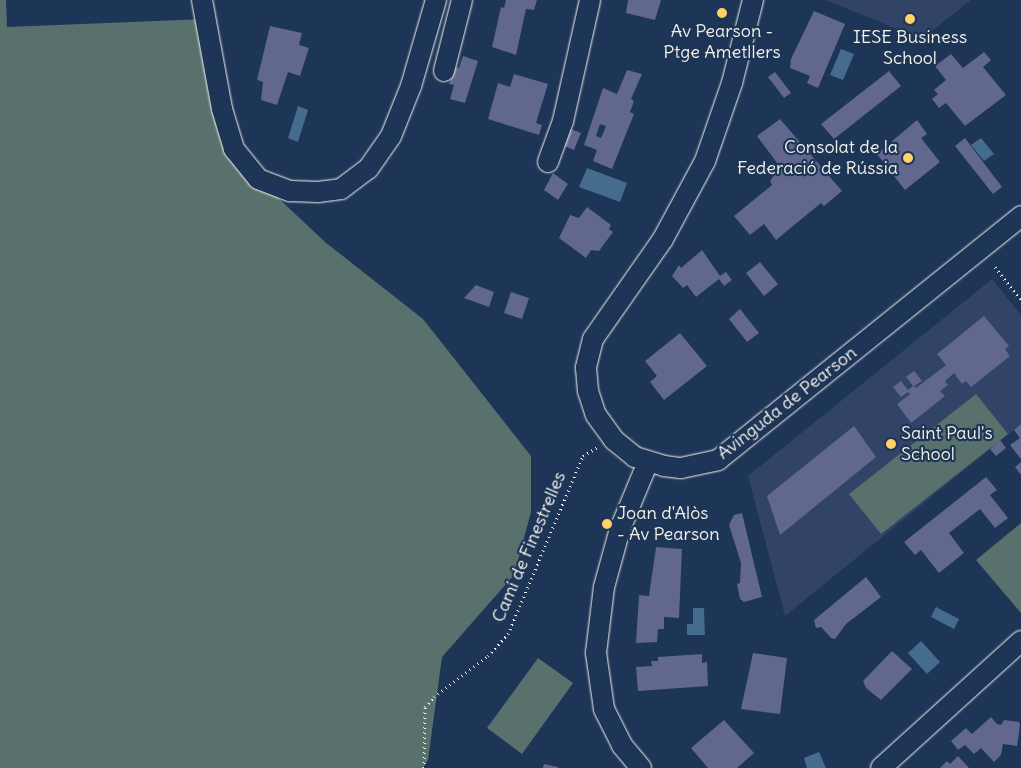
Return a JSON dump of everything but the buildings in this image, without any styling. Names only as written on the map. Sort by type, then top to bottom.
[{"type":"street","points":[[202,0],[222,109],[234,150],[258,179],[290,192],[318,192],[341,189],[368,169],[391,136],[411,86],[436,0]]},
{"type":"street","points":[[444,71],[462,0]]},
{"type":"street","points":[[548,162],[563,121],[590,0]]},
{"type":"street","name":"Avinguda de Pearson","points":[[753,0],[732,84],[706,161],[663,239],[593,339],[586,368],[588,391],[596,415],[614,440],[648,462],[682,468],[718,460],[1021,216]]},
{"type":"street","points":[[641,768],[622,746],[604,709],[596,653],[604,587],[620,529],[648,462]]},
{"type":"street","points":[[881,768],[1021,641]]},
{"type":"path","points":[[995,267],[1021,300]]},
{"type":"path","name":"Camí de Finestrelles","points":[[424,768],[426,707],[434,696],[488,656],[508,634],[583,456],[587,451],[614,440]]},
{"type":"shaded area","name":"IESE Business School","points":[[825,0],[971,0],[922,39]]},
{"type":"shaded area","points":[[841,49],[854,54],[843,80],[830,75]]},
{"type":"shaded area","points":[[298,106],[308,110],[298,142],[288,138]]},
{"type":"shaded area","points":[[981,138],[994,154],[984,161],[971,145]]},
{"type":"shaded area","points":[[587,168],[627,183],[620,202],[579,187]]},
{"type":"shaded area","name":"Saint Paul's School","points":[[992,279],[1021,315],[1021,424],[785,616],[748,476]]},
{"type":"shaded area","points":[[936,607],[959,619],[954,629],[931,617]]},
{"type":"shaded area","points":[[693,608],[704,608],[705,635],[687,635],[687,624],[693,624]]},
{"type":"shaded area","points":[[921,641],[940,662],[927,674],[908,653]]},
{"type":"shaded area","points":[[819,752],[826,768],[807,768],[804,758]]},
{"type":"green space","points":[[0,0],[6,0],[7,27],[206,19],[222,109],[258,179],[325,242],[423,319],[531,456],[531,512],[514,575],[442,657],[428,760],[423,768],[0,768]]},
{"type":"green space","points":[[976,394],[1008,434],[881,534],[849,494]]},
{"type":"green space","points":[[1021,523],[1021,613],[976,560]]},
{"type":"green space","points":[[538,658],[573,683],[522,754],[487,728]]},
{"type":"place","name":"Av Pearson - Ptge Ametllers","points":[[722,13]]},
{"type":"place","name":"IESE Business School","points":[[910,19]]},
{"type":"place","name":"Consolat de la Federació de Rússia","points":[[908,158]]},
{"type":"place","name":"Saint Paul's School","points":[[891,444]]},
{"type":"place","name":"Joan d'Alòs - Av Pearson","points":[[607,524]]}]
